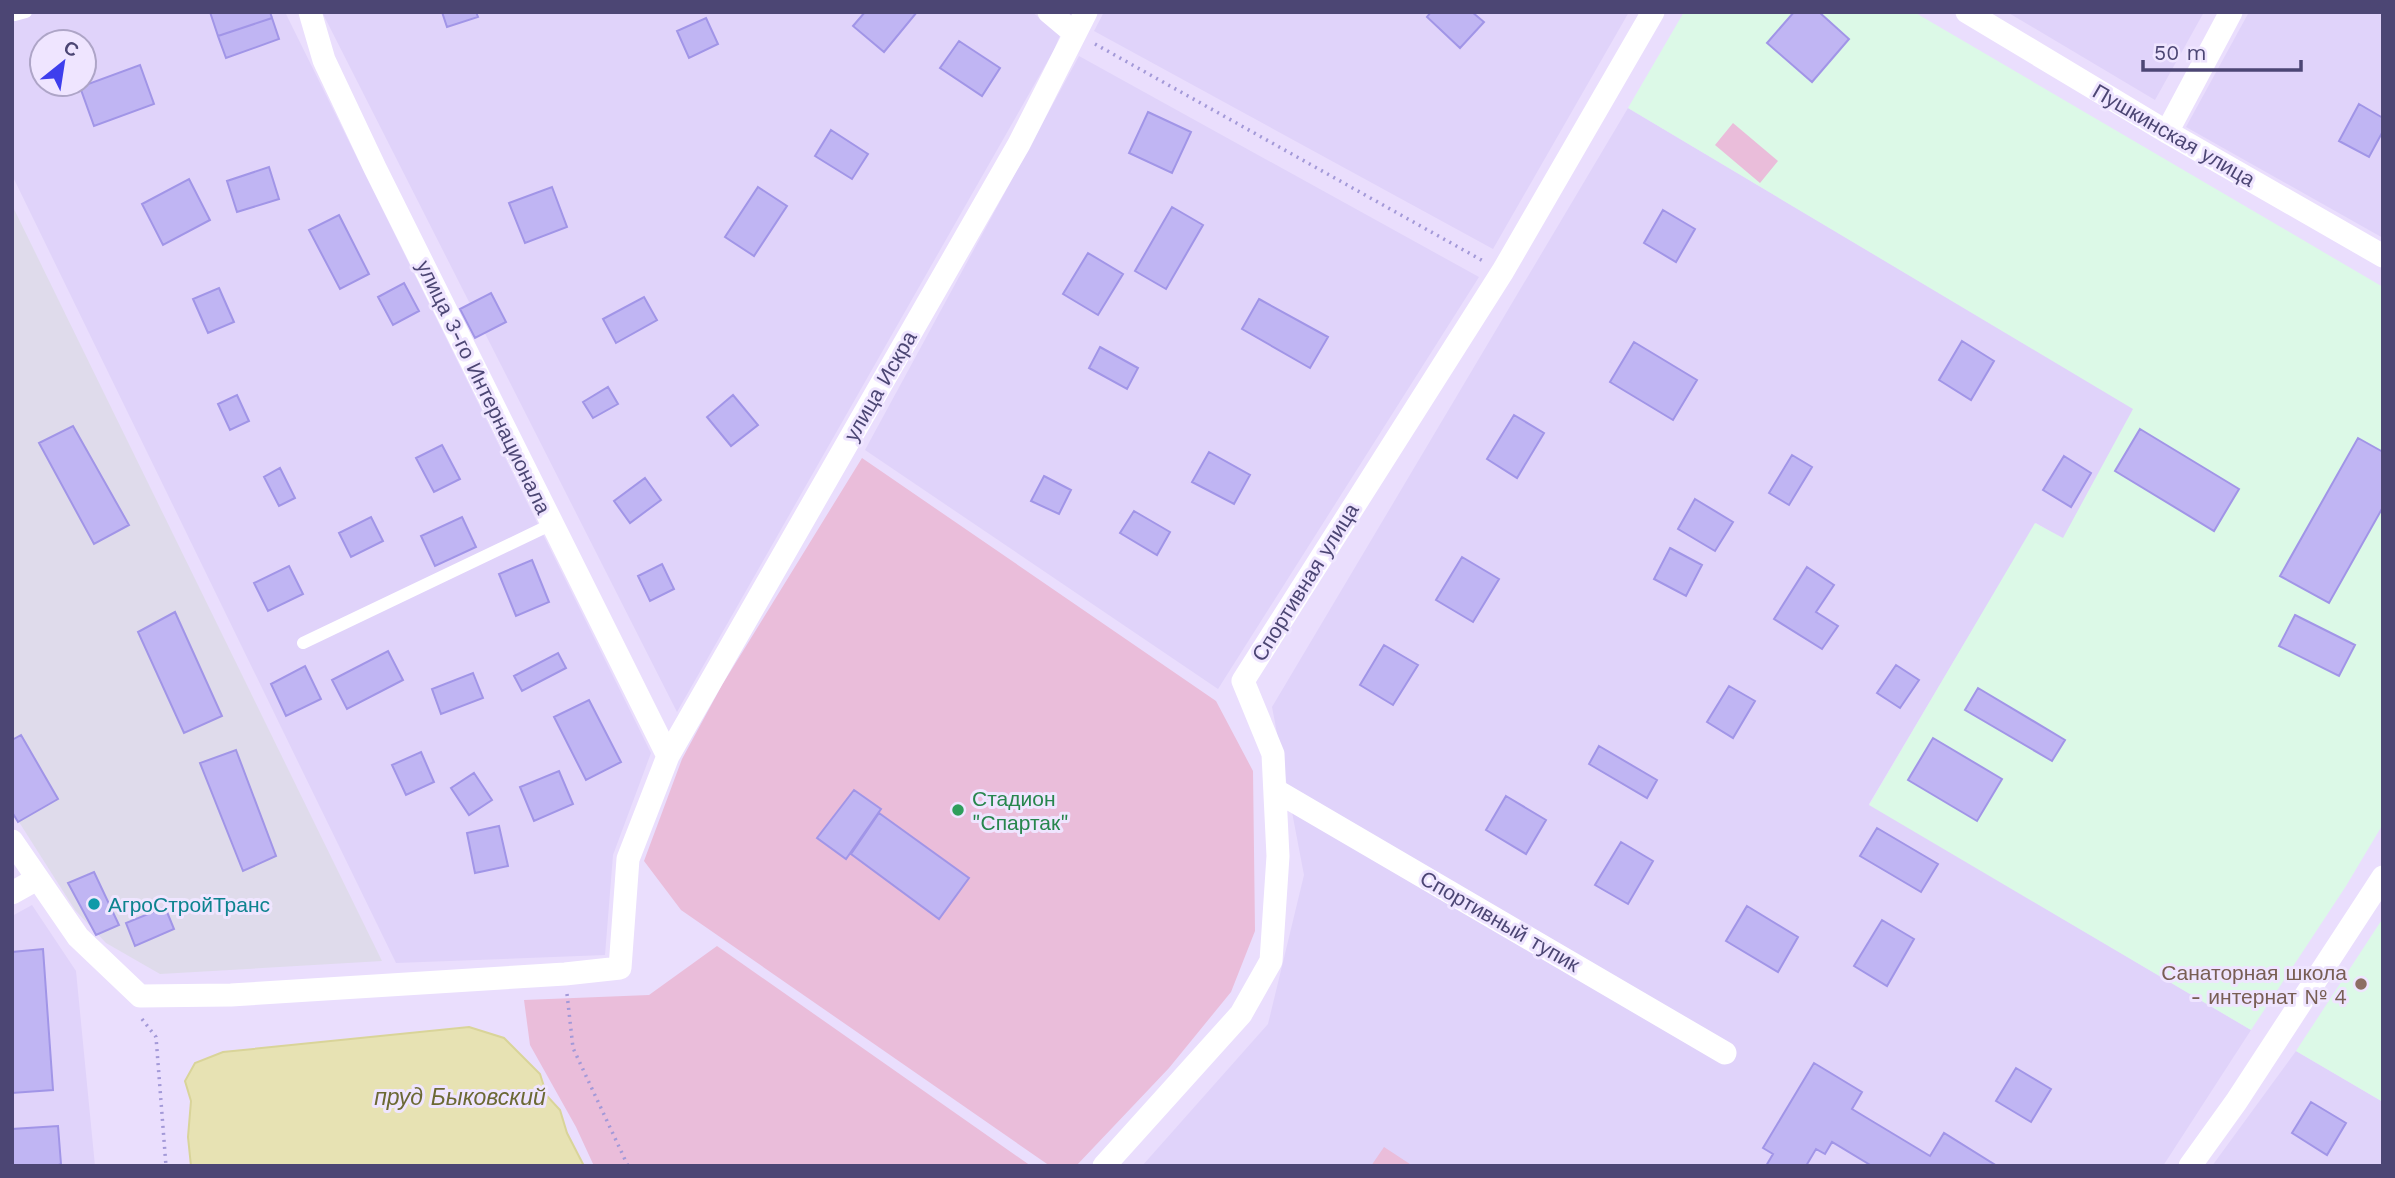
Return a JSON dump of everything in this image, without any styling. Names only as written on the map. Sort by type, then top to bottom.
[{"type":"street","name":"улица 3-го Интернационала","points":[[310,12],[324,60],[375,167],[668,756]]},
{"type":"street","points":[[1049,12],[1074,33]]},
{"type":"street","name":"улица Искра","points":[[565,974],[620,968],[628,859],[668,756],[1019,144],[1086,12]]},
{"type":"street","name":"Спортивная улица","points":[[1104,1166],[1241,1014],[1271,961],[1278,856],[1273,754],[1243,681],[1503,271],[1653,12]]},
{"type":"street","name":"Пушкинская улица","points":[[1967,12],[2167,132],[2383,256]]},
{"type":"street","points":[[2167,132],[2231,12]]},
{"type":"street","name":"Спортивный тупик","points":[[1275,790],[1725,1053]]},
{"type":"street","points":[[12,841],[78,937],[140,996],[231,995],[565,974]]},
{"type":"street","points":[[2190,1166],[2236,1102],[2383,877]]},
{"type":"street","points":[[12,893],[37,879]]},
{"type":"lane","points":[[303,643],[552,524]]},
{"type":"path","points":[[1074,33],[1503,271]]},
{"type":"path","points":[[565,974],[573,1048],[628,1166]]},
{"type":"path","points":[[135,1010],[156,1037],[166,1166]]},
{"type":"shaded area","points":[[12,12],[285,12],[651,753],[613,855],[605,955],[396,963],[12,175]]},
{"type":"shaded area","points":[[322,12],[1032,12],[1060,35],[1054,50],[677,712]]},
{"type":"shaded area","points":[[1104,12],[1629,12],[1493,249],[1094,31]]},
{"type":"shaded area","points":[[1684,12],[1914,12],[2383,287],[2383,824],[2346,886],[2251,1030],[1869,805],[2035,523],[2063,538],[2133,409],[1628,108]]},
{"type":"shaded area","points":[[2007,12],[2204,12],[2155,100]]},
{"type":"shaded area","points":[[2249,12],[2383,12],[2383,238],[2186,127]]},
{"type":"shaded area","points":[[1079,56],[1479,277],[1218,689],[865,450]]},
{"type":"shaded area","points":[[1628,108],[2134,409],[2063,539],[2036,523],[1869,804],[2251,1030],[2163,1166],[1142,1166],[1268,1024],[1304,875],[1272,707]]},
{"type":"shaded area","points":[[1733,123],[1778,161],[1760,183],[1715,145]]},
{"type":"shaded area","points":[[12,205],[382,961],[160,974],[106,943],[75,910],[12,811]]},
{"type":"shaded area","name":"Стадион \"Спартак\"","points":[[862,458],[1216,701],[1253,771],[1255,931],[1231,992],[1169,1068],[1076,1166],[1050,1166],[681,910],[644,861],[682,759],[722,685]]},
{"type":"shaded area","points":[[32,905],[76,971],[95,1166],[12,1166],[12,916]]},
{"type":"shaded area","name":"Санаторная школа - интернат № 4","points":[[2383,918],[2383,1102],[2296,1051]]},
{"type":"shaded area","points":[[717,946],[1031,1166],[594,1166],[576,1127],[530,1045],[524,1000],[649,995]]},
{"type":"shaded area","points":[[2296,1051],[2383,1102],[2383,1166],[2212,1166]]},
{"type":"shaded area","points":[[1384,1147],[1413,1166],[1371,1166]]},
{"type":"water","name":"пруд Быковский","points":[[469,1027],[504,1038],[540,1074],[547,1096],[560,1110],[567,1133],[584,1166],[191,1166],[188,1137],[191,1101],[185,1081],[195,1063],[223,1052]]},
{"type":"building","points":[[210,12],[270,12],[272,18],[218,36]]},
{"type":"building","points":[[442,12],[476,12],[478,17],[447,27]]},
{"type":"building","points":[[865,12],[917,12],[884,52],[853,26]]},
{"type":"building","points":[[1431,12],[1472,12],[1484,22],[1460,48],[1427,17]]},
{"type":"building","points":[[1794,12],[1819,12],[1849,39],[1812,82],[1767,43]]},
{"type":"building","points":[[272,18],[279,39],[226,58],[218,36]]},
{"type":"building","points":[[706,18],[718,44],[689,58],[677,31]]},
{"type":"building","points":[[959,41],[1000,68],[982,96],[940,68]]},
{"type":"building","points":[[140,65],[154,104],[94,126],[84,98],[98,98],[98,80]]},
{"type":"building","points":[[2359,104],[2383,118],[2383,131],[2369,157],[2339,141]]},
{"type":"building","points":[[1148,112],[1191,132],[1172,173],[1129,153]]},
{"type":"building","points":[[831,130],[868,154],[852,179],[815,156]]},
{"type":"building","points":[[269,167],[279,199],[237,212],[227,181]]},
{"type":"building","points":[[189,179],[210,220],[163,245],[142,204]]},
{"type":"building","points":[[552,187],[567,227],[525,243],[509,203]]},
{"type":"building","points":[[758,187],[787,206],[754,256],[725,237]]},
{"type":"building","points":[[1172,207],[1203,225],[1166,289],[1135,271]]},
{"type":"building","points":[[1663,210],[1695,229],[1676,262],[1644,243]]},
{"type":"building","points":[[339,215],[369,274],[340,289],[309,230]]},
{"type":"building","points":[[1088,253],[1123,274],[1098,315],[1063,294]]},
{"type":"building","points":[[404,283],[419,311],[393,325],[378,297]]},
{"type":"building","points":[[219,288],[234,322],[208,333],[193,299]]},
{"type":"building","points":[[491,293],[506,322],[475,338],[460,309]]},
{"type":"building","points":[[644,297],[657,320],[616,343],[603,319]]},
{"type":"building","points":[[1259,299],[1328,337],[1310,368],[1242,329]]},
{"type":"building","points":[[1962,341],[1994,361],[1971,400],[1939,380]]},
{"type":"building","points":[[1634,342],[1697,380],[1673,420],[1610,382]]},
{"type":"building","points":[[1100,347],[1138,368],[1127,389],[1089,368]]},
{"type":"building","points":[[608,387],[618,404],[593,418],[583,402]]},
{"type":"building","points":[[237,395],[249,421],[230,430],[218,404]]},
{"type":"building","points":[[733,395],[758,425],[731,446],[707,417]]},
{"type":"building","points":[[1514,415],[1544,433],[1517,478],[1487,459]]},
{"type":"building","points":[[73,426],[129,525],[94,544],[39,443]]},
{"type":"building","points":[[2140,429],[2239,489],[2214,531],[2115,471]]},
{"type":"building","points":[[2358,438],[2383,452],[2383,507],[2329,603],[2280,576]]},
{"type":"building","points":[[442,445],[460,479],[434,492],[416,458]]},
{"type":"building","points":[[1209,452],[1250,475],[1234,504],[1192,482]]},
{"type":"building","points":[[1792,455],[1812,467],[1789,505],[1769,493]]},
{"type":"building","points":[[2064,456],[2091,473],[2071,507],[2043,490]]},
{"type":"building","points":[[280,468],[295,498],[279,506],[264,477]]},
{"type":"building","points":[[1044,476],[1071,490],[1059,514],[1031,501]]},
{"type":"building","points":[[645,478],[661,500],[630,523],[614,501]]},
{"type":"building","points":[[1695,499],[1733,522],[1715,551],[1678,529]]},
{"type":"building","points":[[1134,511],[1170,532],[1157,555],[1120,533]]},
{"type":"building","points":[[371,517],[383,541],[351,557],[339,533]]},
{"type":"building","points":[[462,517],[476,547],[435,566],[421,536]]},
{"type":"building","points":[[1670,548],[1702,565],[1686,596],[1654,579]]},
{"type":"building","points":[[1462,557],[1499,579],[1473,622],[1436,600]]},
{"type":"building","points":[[532,560],[549,602],[516,616],[499,574]]},
{"type":"building","points":[[662,564],[674,589],[650,601],[638,576]]},
{"type":"building","points":[[289,566],[303,594],[268,611],[254,583]]},
{"type":"building","points":[[1807,567],[1834,585],[1816,612],[1838,626],[1822,649],[1774,619]]},
{"type":"building","points":[[175,612],[222,716],[184,733],[138,632]]},
{"type":"building","points":[[2295,615],[2355,645],[2339,676],[2279,646]]},
{"type":"building","points":[[1384,645],[1418,665],[1393,705],[1360,685]]},
{"type":"building","points":[[388,651],[403,680],[347,709],[332,680]]},
{"type":"building","points":[[558,653],[566,668],[522,691],[514,676]]},
{"type":"building","points":[[1896,665],[1919,680],[1900,708],[1877,693]]},
{"type":"building","points":[[305,666],[321,699],[286,716],[271,684]]},
{"type":"building","points":[[473,673],[483,698],[441,714],[432,689]]},
{"type":"building","points":[[1729,686],[1755,701],[1733,738],[1707,722]]},
{"type":"building","points":[[1978,688],[2065,740],[2052,761],[1965,710]]},
{"type":"building","points":[[589,700],[621,762],[586,780],[554,717]]},
{"type":"building","points":[[21,735],[58,799],[18,822],[12,812],[12,740]]},
{"type":"building","points":[[1933,738],[2002,779],[1977,821],[1908,780]]},
{"type":"building","points":[[1599,746],[1657,780],[1647,798],[1589,764]]},
{"type":"building","points":[[236,750],[276,856],[243,871],[200,763]]},
{"type":"building","points":[[421,752],[434,782],[406,795],[392,765]]},
{"type":"building","points":[[559,771],[573,804],[534,821],[520,787]]},
{"type":"building","points":[[474,773],[492,800],[469,815],[451,788]]},
{"type":"building","points":[[854,790],[881,809],[846,859],[817,838]]},
{"type":"building","points":[[1506,796],[1546,820],[1526,854],[1486,830]]},
{"type":"building","points":[[879,813],[969,878],[939,919],[851,854]]},
{"type":"building","points":[[499,826],[508,866],[475,873],[467,833]]},
{"type":"building","points":[[1877,828],[1938,864],[1921,892],[1860,856]]},
{"type":"building","points":[[1621,842],[1653,861],[1628,904],[1595,885]]},
{"type":"building","name":"АгроСтройТранс","points":[[94,872],[119,925],[96,935],[68,883]]},
{"type":"building","points":[[1747,906],[1798,937],[1778,972],[1726,941]]},
{"type":"building","points":[[165,907],[174,929],[135,946],[126,923]]},
{"type":"building","points":[[1882,920],[1914,939],[1887,986],[1854,966]]},
{"type":"building","points":[[43,949],[53,1090],[12,1093],[12,952]]},
{"type":"building","points":[[1814,1063],[1862,1092],[1852,1109],[1930,1156],[1944,1133],[1997,1166],[1872,1166],[1832,1142],[1825,1154],[1816,1149],[1806,1166],[1766,1166],[1773,1154],[1763,1148]]},
{"type":"building","points":[[2016,1068],[2051,1089],[2031,1122],[1996,1101]]},
{"type":"building","points":[[2311,1102],[2346,1123],[2327,1155],[2292,1133]]},
{"type":"building","points":[[58,1126],[61,1164],[12,1166],[12,1129]]},
{"type":"place","name":"Стадион \"Спартак\"","points":[[958,810]]},
{"type":"place","name":"АгроСтройТранс","points":[[94,904]]},
{"type":"place","name":"Санаторная школа - интернат № 4","points":[[2361,984]]}]
